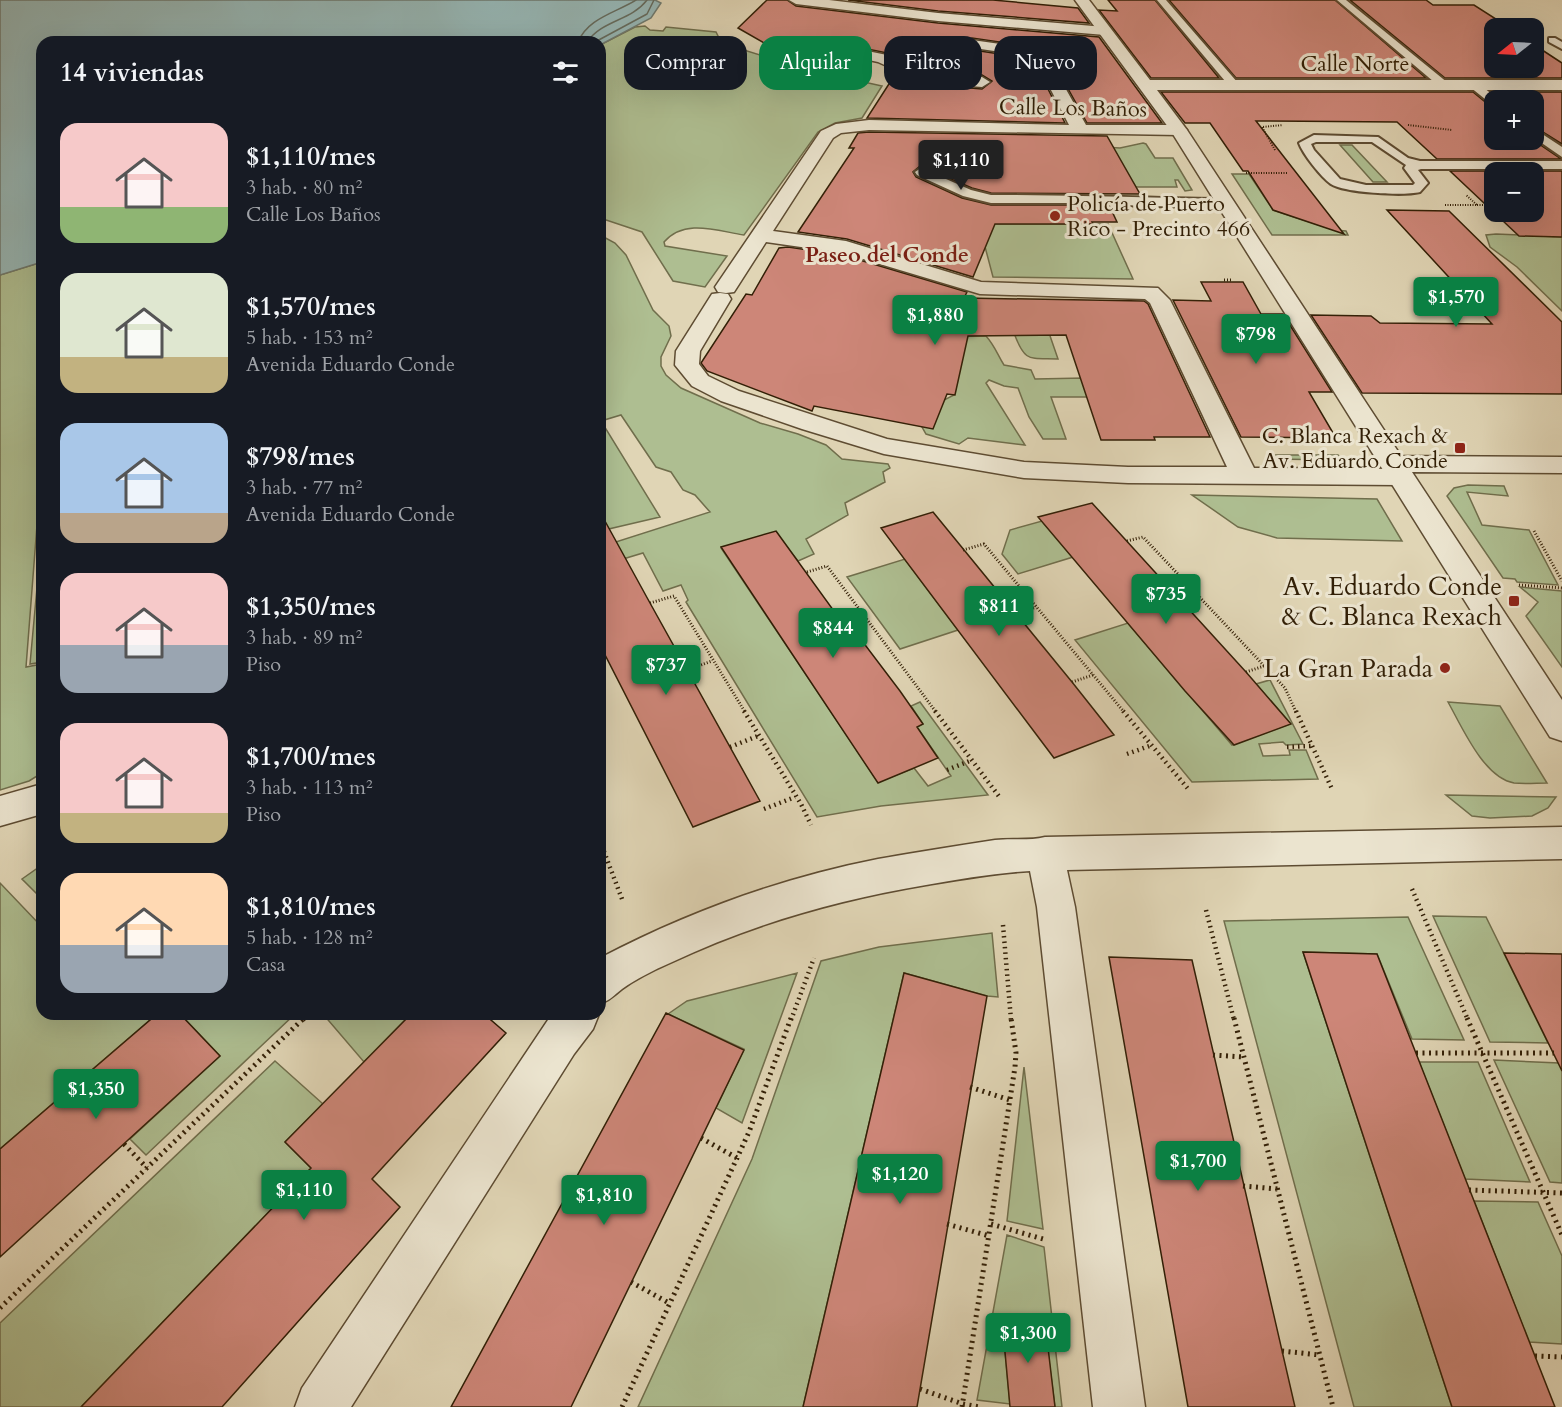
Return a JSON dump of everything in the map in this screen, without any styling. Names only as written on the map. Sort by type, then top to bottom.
[{"type":"street","points":[[796,0],[991,22],[1105,31]]},
{"type":"street","points":[[1082,0],[1148,85],[1179,130],[1562,728]]},
{"type":"street","points":[[982,38],[991,22]]},
{"type":"street","points":[[982,55],[1039,53],[1080,130]]},
{"type":"street","points":[[872,56],[882,58]]},
{"type":"street","points":[[979,100],[983,90],[982,82]]},
{"type":"street","name":"Calle Norte","points":[[1148,85],[1562,85]]},
{"type":"street","name":"Calle Los Baños","points":[[762,235],[811,158],[828,135],[836,129],[869,125],[970,122],[1080,130],[1179,130]]},
{"type":"street","points":[[1244,474],[1159,300],[1150,293],[980,288],[846,248],[762,235],[688,351],[687,365],[700,381],[720,391],[811,424],[884,446],[1024,470],[1128,475],[1244,474],[1562,465]]},
{"type":"street","points":[[0,811],[36,801]]},
{"type":"street","points":[[606,976],[655,950],[750,910],[782,900],[921,868],[998,856],[1449,843],[1562,843]]},
{"type":"street","points":[[1045,853],[1056,907],[1119,1407]]},
{"type":"street","points":[[321,1407],[573,1020]]},
{"type":"lane","points":[[1161,0],[1234,85]]},
{"type":"lane","points":[[1341,0],[1444,85]]},
{"type":"lane","points":[[1552,40],[1562,46]]},
{"type":"lane","points":[[1474,85],[1484,93]]},
{"type":"lane","points":[[1411,165],[1422,183],[1416,189],[1355,188],[1336,182],[1308,151],[1305,143],[1314,138],[1374,139],[1411,165],[1562,165]]},
{"type":"lane","points":[[1544,139],[1562,153]]},
{"type":"lane","points":[[921,172],[967,193],[991,199],[1114,199],[1137,202],[1226,203]]},
{"type":"path","points":[[1477,205],[1484,205]]},
{"type":"path","points":[[1534,531],[1562,581]]},
{"type":"path","points":[[1127,541],[1143,537],[1285,688],[1332,789]]},
{"type":"path","points":[[963,550],[984,544],[1189,790]]},
{"type":"path","points":[[807,572],[826,566],[1001,799]]},
{"type":"path","points":[[1513,584],[1562,588]]},
{"type":"path","points":[[650,603],[674,596],[811,825]]},
{"type":"path","points":[[1183,602],[1200,597]]},
{"type":"path","points":[[1016,614],[1036,607]]},
{"type":"path","points":[[687,670],[712,661]]},
{"type":"path","points":[[1246,672],[1264,666]]},
{"type":"path","points":[[1071,682],[1093,675]]},
{"type":"path","points":[[730,747],[758,736]]},
{"type":"path","points":[[1127,754],[1152,746]]},
{"type":"path","points":[[1287,747],[1312,746]]},
{"type":"path","points":[[947,770],[972,760]]},
{"type":"path","points":[[764,809],[795,796]]},
{"type":"path","points":[[606,858],[622,899]]},
{"type":"path","points":[[1418,906],[1562,1235]]},
{"type":"path","points":[[1206,910],[1333,1407]]},
{"type":"path","points":[[962,1406],[1016,1053],[1009,1003],[1003,925]]},
{"type":"path","points":[[622,1407],[749,1132],[814,958]]},
{"type":"path","points":[[0,1308],[303,1020]]},
{"type":"path","points":[[1416,1053],[1554,1053]]},
{"type":"path","points":[[1213,1055],[1244,1057]]},
{"type":"path","points":[[970,1087],[1010,1100]]},
{"type":"path","points":[[701,1138],[737,1158]]},
{"type":"path","points":[[124,1144],[147,1168]]},
{"type":"path","points":[[1243,1186],[1278,1189]]},
{"type":"path","points":[[1469,1190],[1562,1193]]},
{"type":"path","points":[[947,1224],[989,1236]]},
{"type":"path","points":[[991,1224],[1043,1239]]},
{"type":"path","points":[[631,1282],[669,1303]]},
{"type":"path","points":[[1282,1351],[1320,1355]]},
{"type":"path","points":[[1535,1356],[1562,1357]]},
{"type":"path","points":[[920,1389],[962,1406],[980,1407]]},
{"type":"green space","points":[[645,26],[650,30],[663,31],[666,27],[716,32],[718,36],[624,36],[624,90],[747,90],[747,51],[759,55],[759,90],[872,90],[872,84],[882,86],[862,118],[835,123],[818,132],[744,235],[691,228],[672,235],[664,242],[665,246],[727,256],[705,287],[673,281],[642,232],[606,220],[606,42],[635,27]]},
{"type":"green space","points":[[1143,143],[1155,158],[1173,158],[1192,190],[1185,191],[1178,180],[1175,180],[1177,187],[1136,187],[1105,147],[1120,148]]},
{"type":"green space","points":[[1340,145],[1352,145],[1387,182],[1373,182]]},
{"type":"green space","points":[[1232,174],[1249,174],[1273,210],[1334,230],[1346,231],[1348,235],[1272,235]]},
{"type":"green space","points":[[979,224],[1108,224],[1133,279],[993,277]]},
{"type":"green space","points":[[1486,235],[1562,237],[1562,311],[1517,267],[1490,247]]},
{"type":"green space","points":[[606,238],[615,243],[626,255],[653,310],[669,326],[671,336],[661,357],[661,366],[666,375],[681,388],[760,423],[826,445],[842,459],[888,464],[890,468],[883,472],[885,482],[845,503],[848,515],[806,539],[814,554],[798,561],[775,532],[721,548],[878,782],[914,768],[928,786],[951,776],[917,727],[923,724],[911,706],[920,702],[988,795],[881,806],[817,817],[686,602],[688,600],[681,585],[663,591],[643,553],[606,564],[606,545],[710,512],[695,495],[683,490],[671,472],[656,467],[621,415],[606,420]]},
{"type":"green space","points":[[36,264],[36,538],[26,667],[36,665],[36,777],[0,790],[0,275]]},
{"type":"green space","points":[[1048,330],[1058,359],[1029,357],[1021,350],[1014,333]]},
{"type":"green space","points":[[871,336],[986,336],[1004,365],[1031,370],[1035,379],[1084,378],[1091,397],[1051,397],[1066,439],[1043,439],[1029,417],[1018,388],[989,380],[986,383],[1025,445],[968,438],[959,444],[926,434],[922,427],[944,400],[954,395],[958,379]]},
{"type":"green space","points":[[606,429],[660,517],[606,530]]},
{"type":"green space","points":[[1268,455],[1338,455],[1342,460],[1270,459]]},
{"type":"green space","points":[[1468,485],[1504,486],[1508,496],[1467,492],[1482,525],[1529,530],[1558,585],[1517,582],[1515,579],[1503,578],[1447,496],[1454,488]]},
{"type":"green space","points":[[1192,495],[1377,499],[1402,541],[1277,538],[1238,527]]},
{"type":"green space","points":[[1042,521],[1073,557],[1018,574],[1002,554],[1010,530]]},
{"type":"green space","points":[[905,559],[958,630],[900,649],[847,577]]},
{"type":"green space","points":[[1520,587],[1562,591],[1562,667],[1526,616],[1538,602]]},
{"type":"green space","points":[[36,598],[36,663],[30,664]]},
{"type":"green space","points":[[1128,623],[1232,745],[1290,724],[1256,684],[1270,680],[1303,744],[1286,745],[1283,742],[1259,744],[1263,756],[1290,755],[1289,750],[1306,750],[1318,779],[1192,782],[1075,640]]},
{"type":"green space","points":[[1448,702],[1500,706],[1547,783],[1514,783],[1493,772],[1475,750]]},
{"type":"green space","points":[[1446,795],[1556,797],[1548,808],[1532,816],[1490,818],[1472,816]]},
{"type":"green space","points":[[36,869],[36,893],[22,879]]},
{"type":"green space","points":[[0,883],[36,921],[36,1020],[150,1020],[0,1149]]},
{"type":"green space","points":[[1433,916],[1486,917],[1548,1043],[1490,1042]]},
{"type":"green space","points":[[1408,917],[1464,1040],[1412,1039],[1377,954],[1303,952],[1452,1407],[1354,1407],[1224,921]]},
{"type":"green space","points":[[992,933],[998,997],[904,973],[803,1407],[638,1407],[752,1159],[821,961],[879,947]]},
{"type":"green space","points":[[797,973],[742,1123],[716,1108],[744,1049],[668,1014],[687,1001]]},
{"type":"green space","points":[[186,1020],[289,1020],[146,1155],[130,1139],[220,1056]]},
{"type":"green space","points":[[328,1020],[405,1020],[364,1062]]},
{"type":"green space","points":[[1494,1060],[1559,1063],[1562,1070],[1562,1183],[1550,1182]]},
{"type":"green space","points":[[275,1061],[323,1104],[285,1142],[311,1168],[81,1407],[0,1407],[0,1323]]},
{"type":"green space","points":[[1419,1062],[1478,1062],[1530,1182],[1465,1179]]},
{"type":"green space","points":[[1024,1067],[1043,1229],[1007,1221]]},
{"type":"green space","points":[[1474,1201],[1538,1202],[1562,1256],[1562,1344],[1529,1342]]},
{"type":"green space","points":[[1007,1235],[1044,1247],[1062,1407],[1055,1407],[1044,1322],[1002,1319],[1010,1404],[977,1400]]},
{"type":"water","points":[[0,0],[655,0],[661,3],[651,18],[606,42],[606,36],[36,36],[36,264],[0,275]]},
{"type":"building","points":[[767,0],[787,0],[796,6],[938,23],[1088,36],[994,36],[994,41],[982,39],[982,36],[884,36],[884,52],[872,50],[872,36],[759,36],[759,40],[738,28]]},
{"type":"building","points":[[848,0],[993,0],[1078,8],[1089,23],[938,11]]},
{"type":"building","points":[[1108,0],[1155,0],[1219,78],[1151,78],[1099,10],[1117,11]]},
{"type":"building","points":[[1169,0],[1335,0],[1426,78],[1236,78]]},
{"type":"building","points":[[1350,0],[1426,0],[1433,5],[1474,5],[1494,18],[1484,18],[1484,78],[1445,78]]},
{"type":"building","points":[[1097,37],[1099,37],[1162,123],[1087,123],[1069,90],[1097,90]]},
{"type":"building","points":[[982,51],[994,53],[994,90],[1048,90],[1065,123],[867,118],[885,90],[982,90],[992,81],[982,75]]},
{"type":"building","points":[[1544,51],[1562,63],[1562,78],[1544,78]]},
{"type":"building","points":[[1161,92],[1473,92],[1484,101],[1484,150],[1544,150],[1544,147],[1561,159],[1437,159],[1397,122],[1256,121],[1344,234],[1273,210],[1248,171],[1243,171],[1210,123],[1185,123]]},
{"type":"building","points":[[1544,92],[1562,92],[1562,144],[1544,133]]},
{"type":"building","points":[[858,133],[1107,136],[1140,194],[991,193],[972,188],[920,166],[913,172],[916,177],[962,198],[991,205],[1109,205],[1117,222],[995,224],[973,277],[847,239],[798,232],[854,148],[849,148]]},
{"type":"building","points":[[1450,171],[1484,171],[1484,203]]},
{"type":"building","points":[[1544,171],[1562,171],[1562,237],[1519,236],[1504,222],[1544,222]]},
{"type":"building","points":[[1387,210],[1449,211],[1562,322],[1562,394],[1362,393],[1311,315],[1371,316],[1380,323],[1492,324]]},
{"type":"building","points":[[788,247],[843,255],[967,292],[964,298],[1144,301],[1148,304],[1210,437],[1101,440],[1066,335],[968,336],[955,395],[947,394],[933,429],[814,406],[812,411],[707,371],[701,363],[746,294],[752,295],[779,248]]},
{"type":"building","points":[[1201,282],[1243,282],[1261,314],[1283,314],[1332,392],[1309,392],[1336,438],[1241,437],[1173,300],[1211,301]]},
{"type":"building","points":[[1092,503],[1291,724],[1234,745],[1185,691],[1038,517]]},
{"type":"building","points":[[933,512],[1114,735],[1054,758],[881,528]]},
{"type":"building","points":[[606,523],[760,801],[693,827],[606,657]]},
{"type":"building","points":[[776,531],[836,614],[841,613],[900,691],[923,724],[917,727],[938,758],[878,783],[721,547]]},
{"type":"building","points":[[1303,952],[1377,954],[1555,1407],[1452,1407]]},
{"type":"building","points":[[1504,953],[1562,954],[1562,1071]]},
{"type":"building","points":[[1109,957],[1192,960],[1295,1407],[1188,1407]]},
{"type":"building","points":[[904,973],[987,996],[917,1407],[803,1407]]},
{"type":"building","points":[[666,1013],[744,1050],[571,1407],[451,1407]]},
{"type":"building","points":[[150,1020],[186,1020],[220,1056],[0,1257],[0,1149]]},
{"type":"building","points":[[405,1020],[491,1020],[506,1033],[372,1179],[400,1207],[222,1407],[81,1407],[311,1168],[285,1142]]},
{"type":"building","points":[[1002,1319],[1045,1322],[1055,1407],[1010,1407]]},
{"type":"place","name":"Policía de Puerto Rico - Precinto 466","points":[[1055,216]]},
{"type":"place","name":"C. Blanca Rexach & Av. Eduardo Conde","points":[[1460,448]]},
{"type":"place","name":"Av. Eduardo Conde & C. Blanca Rexach","points":[[1514,601]]},
{"type":"place","name":"La Gran Parada","points":[[1445,668]]},
{"type":"district","name":"Paseo del Conde","points":[[887,254]]}]
